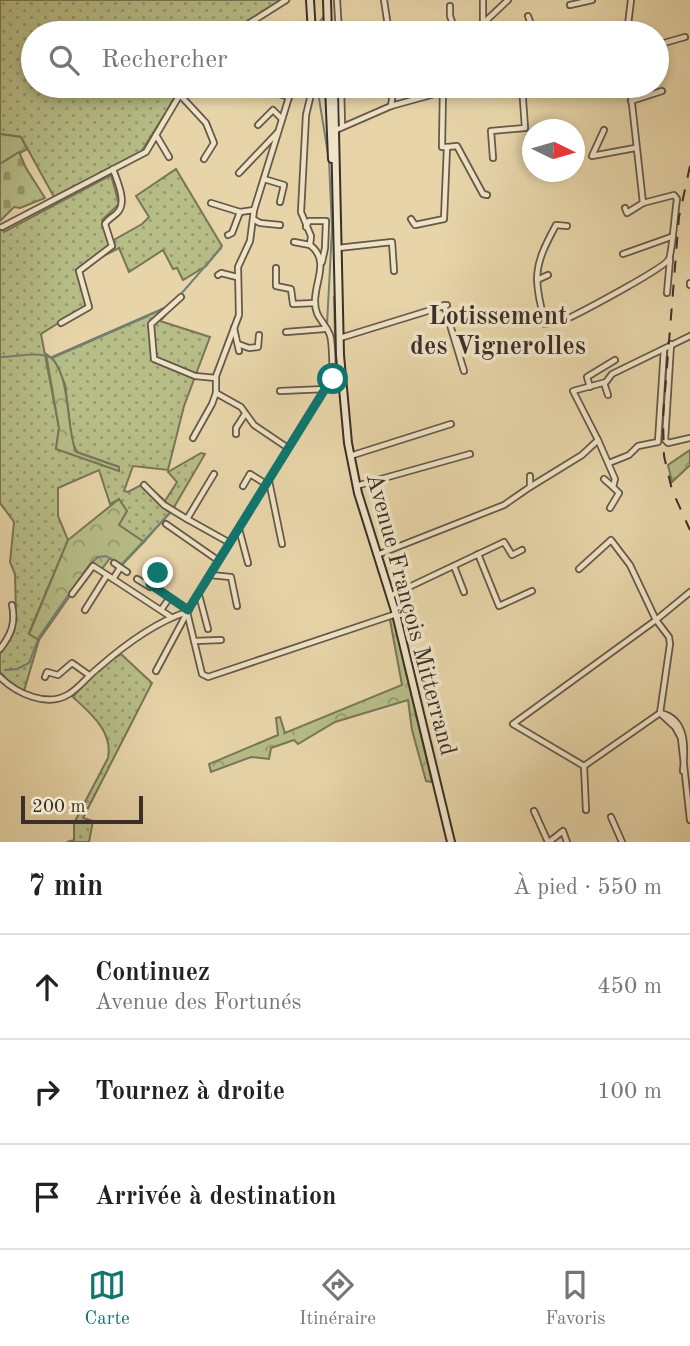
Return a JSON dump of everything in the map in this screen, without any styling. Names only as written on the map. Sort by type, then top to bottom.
[{"type":"main road","points":[[310,0],[311,21]]},
{"type":"main road","points":[[329,0],[330,21]]},
{"type":"main road","points":[[331,98],[336,209]]},
{"type":"main road","points":[[332,98],[337,124],[336,209]]},
{"type":"main road","name":"Avenue François Mitterrand","points":[[336,209],[343,395],[350,456],[376,556],[396,614],[451,842]]},
{"type":"street","points":[[253,21],[286,0]]},
{"type":"street","points":[[337,0],[338,21]]},
{"type":"street","points":[[384,0],[387,21]]},
{"type":"street","points":[[483,21],[484,0]]},
{"type":"street","points":[[486,21],[508,0]]},
{"type":"street","points":[[570,5],[592,0]]},
{"type":"street","points":[[628,21],[631,0]]},
{"type":"street","points":[[450,6],[453,21]]},
{"type":"street","points":[[528,16],[530,21]]},
{"type":"street","points":[[669,42],[685,37]]},
{"type":"street","points":[[2,227],[146,152],[178,98]]},
{"type":"street","points":[[183,98],[206,123],[214,143],[204,159]]},
{"type":"street","points":[[193,438],[216,393],[216,378],[239,314],[238,267],[250,241],[254,211],[289,98]]},
{"type":"street","points":[[310,98],[304,135],[301,212],[311,236],[310,245]]},
{"type":"street","points":[[340,98],[337,124],[420,98]]},
{"type":"street","points":[[391,106],[392,98]]},
{"type":"street","points":[[444,98],[442,147],[457,146],[474,180],[483,194],[487,195]]},
{"type":"street","points":[[493,158],[491,131],[525,128],[523,98]]},
{"type":"street","points":[[631,98],[643,203]]},
{"type":"street","points":[[631,101],[640,98]]},
{"type":"street","points":[[258,125],[273,110],[282,119]]},
{"type":"street","points":[[604,130],[592,156],[635,148]]},
{"type":"street","points":[[239,173],[278,132]]},
{"type":"street","points":[[156,135],[169,157]]},
{"type":"street","points":[[411,219],[415,225],[444,219],[447,147]]},
{"type":"street","points":[[61,323],[89,307],[79,271],[112,246],[105,224],[120,211],[121,206],[121,195],[113,169]]},
{"type":"street","points":[[264,179],[284,185],[280,202]]},
{"type":"street","points":[[625,208],[627,213],[643,203],[674,195],[677,199],[667,293]]},
{"type":"street","points":[[211,203],[240,212],[254,211]]},
{"type":"street","points":[[228,236],[232,233],[240,212]]},
{"type":"street","points":[[253,219],[260,223],[280,225]]},
{"type":"street","points":[[156,671],[198,594],[333,379],[330,336],[316,315],[315,303],[315,289],[325,248],[326,221],[309,220],[306,227]]},
{"type":"street","points":[[567,226],[555,227],[540,255],[537,280],[542,325],[569,318],[610,298],[670,259]]},
{"type":"street","points":[[623,254],[671,237]]},
{"type":"street","points":[[294,242],[310,245],[316,250],[322,263]]},
{"type":"street","points":[[337,248],[392,242],[394,271]]},
{"type":"street","points":[[276,268],[276,286],[290,289],[293,304],[315,303]]},
{"type":"street","points":[[218,275],[221,273],[237,277]]},
{"type":"street","points":[[537,280],[548,275]]},
{"type":"street","points":[[181,297],[151,324],[154,359],[195,376],[216,378]]},
{"type":"street","points":[[340,338],[445,305],[464,371]]},
{"type":"street","points":[[234,328],[239,351]]},
{"type":"street","points":[[286,332],[325,329]]},
{"type":"street","points":[[238,344],[249,348],[258,347],[259,335]]},
{"type":"street","points":[[613,487],[615,479],[609,463],[573,391],[604,383],[612,374],[690,336]]},
{"type":"street","points":[[671,344],[666,442],[690,438]]},
{"type":"street","points":[[609,463],[629,455],[638,446],[658,442],[664,348]]},
{"type":"street","points":[[590,387],[587,377],[615,360]]},
{"type":"street","points":[[604,383],[608,394]]},
{"type":"street","points":[[280,391],[325,389]]},
{"type":"street","points":[[216,393],[241,407],[254,425],[288,448]]},
{"type":"street","points":[[659,408],[667,409]]},
{"type":"street","points":[[236,434],[236,428],[245,414]]},
{"type":"street","points":[[350,456],[451,424]]},
{"type":"street","points":[[376,556],[504,505],[582,455],[598,440]]},
{"type":"street","points":[[356,486],[470,454]]},
{"type":"street","points":[[187,519],[214,474]]},
{"type":"street","points":[[243,486],[250,474],[268,482]]},
{"type":"street","points":[[530,476],[530,486]]},
{"type":"street","points":[[604,479],[619,493],[610,508]]},
{"type":"street","points":[[268,482],[282,544]]},
{"type":"street","points":[[145,485],[164,505],[230,543]]},
{"type":"street","points":[[166,524],[219,561]]},
{"type":"street","points":[[239,528],[248,563]]},
{"type":"street","points":[[579,569],[611,540],[630,565],[656,620],[669,637],[670,645],[660,713],[584,766]]},
{"type":"street","points":[[390,596],[504,542],[512,555],[522,550]]},
{"type":"street","points":[[478,554],[499,606],[532,591]]},
{"type":"street","points":[[114,563],[127,572]]},
{"type":"street","points":[[72,594],[93,566],[171,617]]},
{"type":"street","points":[[454,566],[464,592]]},
{"type":"street","points":[[113,579],[120,568]]},
{"type":"street","points":[[158,573],[150,584],[188,611],[202,674],[208,677],[396,614]]},
{"type":"street","points":[[85,610],[107,575]]},
{"type":"street","points":[[210,575],[231,578],[237,606]]},
{"type":"street","points":[[137,579],[150,588]]},
{"type":"street","points":[[136,594],[144,583]]},
{"type":"street","points":[[584,766],[513,724],[656,620],[690,592]]},
{"type":"street","points":[[198,594],[208,629]]},
{"type":"street","points":[[161,595],[174,604]]},
{"type":"street","points":[[161,610],[168,600]]},
{"type":"street","points":[[0,649],[11,634],[12,605]]},
{"type":"street","points":[[0,677],[26,695],[50,698],[68,695],[109,658],[171,617],[188,611]]},
{"type":"street","points":[[194,641],[222,640]]},
{"type":"street","points":[[45,677],[47,672],[58,675],[72,663],[89,675]]},
{"type":"street","points":[[660,713],[672,719],[685,736],[683,771],[690,820]]},
{"type":"street","points":[[584,766],[586,810]]},
{"type":"street","points":[[534,811],[549,842],[563,831],[567,842]]},
{"type":"street","points":[[611,817],[622,842]]},
{"type":"green space","points":[[0,0],[282,0],[248,21],[21,21],[21,98],[175,98],[140,154],[54,197],[21,137],[0,134]]},
{"type":"green space","points":[[0,134],[21,137],[27,149],[0,164]]},
{"type":"green space","points":[[19,152],[45,198],[20,208],[14,207],[0,221],[0,164]]},
{"type":"green space","points":[[176,169],[222,246],[206,266],[183,280],[177,268],[173,269],[163,250],[129,272],[119,248],[76,270],[87,305],[41,334],[59,428],[56,449],[119,467],[77,452],[72,441],[65,384],[52,357],[169,306],[182,297],[160,321],[210,337],[184,406],[168,470],[133,466],[124,491],[128,492],[145,483],[165,501],[177,482],[168,472],[201,453],[205,454],[173,509],[144,542],[118,525],[119,499],[110,504],[99,470],[58,488],[58,516],[68,540],[29,633],[39,640],[24,691],[9,683],[0,672],[0,654],[14,632],[16,613],[15,574],[10,562],[14,522],[0,503],[0,225],[4,232],[111,175],[119,204],[102,220],[110,242],[142,224],[149,217],[136,196]]},
{"type":"green space","points":[[46,354],[54,361],[64,384],[76,452],[119,467],[119,471],[56,449],[59,428]]},
{"type":"green space","points":[[690,450],[690,465],[672,482],[668,465]]},
{"type":"green space","points":[[119,499],[127,511],[119,525],[144,542],[120,567],[110,558],[102,569],[93,563],[39,640],[29,634],[68,540]]},
{"type":"green space","points":[[393,617],[432,782],[426,781],[412,730],[408,700],[335,722],[298,744],[294,740],[271,748],[269,759],[251,757],[211,772],[209,764],[278,735],[276,718],[280,717],[285,733],[402,685],[390,620]]},
{"type":"green space","points":[[121,654],[152,683],[83,818],[93,821],[89,842],[67,842],[74,840],[74,823],[108,758],[109,748],[104,731],[73,697],[95,673]]},
{"type":"waterway","points":[[320,21],[324,16]]},
{"type":"waterway","points":[[319,98],[329,160],[332,229],[327,325]]},
{"type":"waterway","points":[[181,294],[221,248]]},
{"type":"waterway","points":[[334,297],[336,372]]},
{"type":"waterway","points":[[152,314],[167,307]]},
{"type":"waterway","points":[[0,357],[33,355],[52,358],[148,316]]},
{"type":"waterway","points":[[118,563],[122,564],[171,512]]},
{"type":"waterway","points":[[5,670],[17,669],[29,663],[39,637],[90,564],[98,557],[106,556],[113,560]]},
{"type":"railway","points":[[690,166],[679,217],[663,417],[664,456],[672,490],[690,530]]},
{"type":"district","name":"Lotissement des Vignerolles","points":[[498,330]]},
{"type":"route","points":[[158,573],[150,584],[188,610],[333,379]]}]
